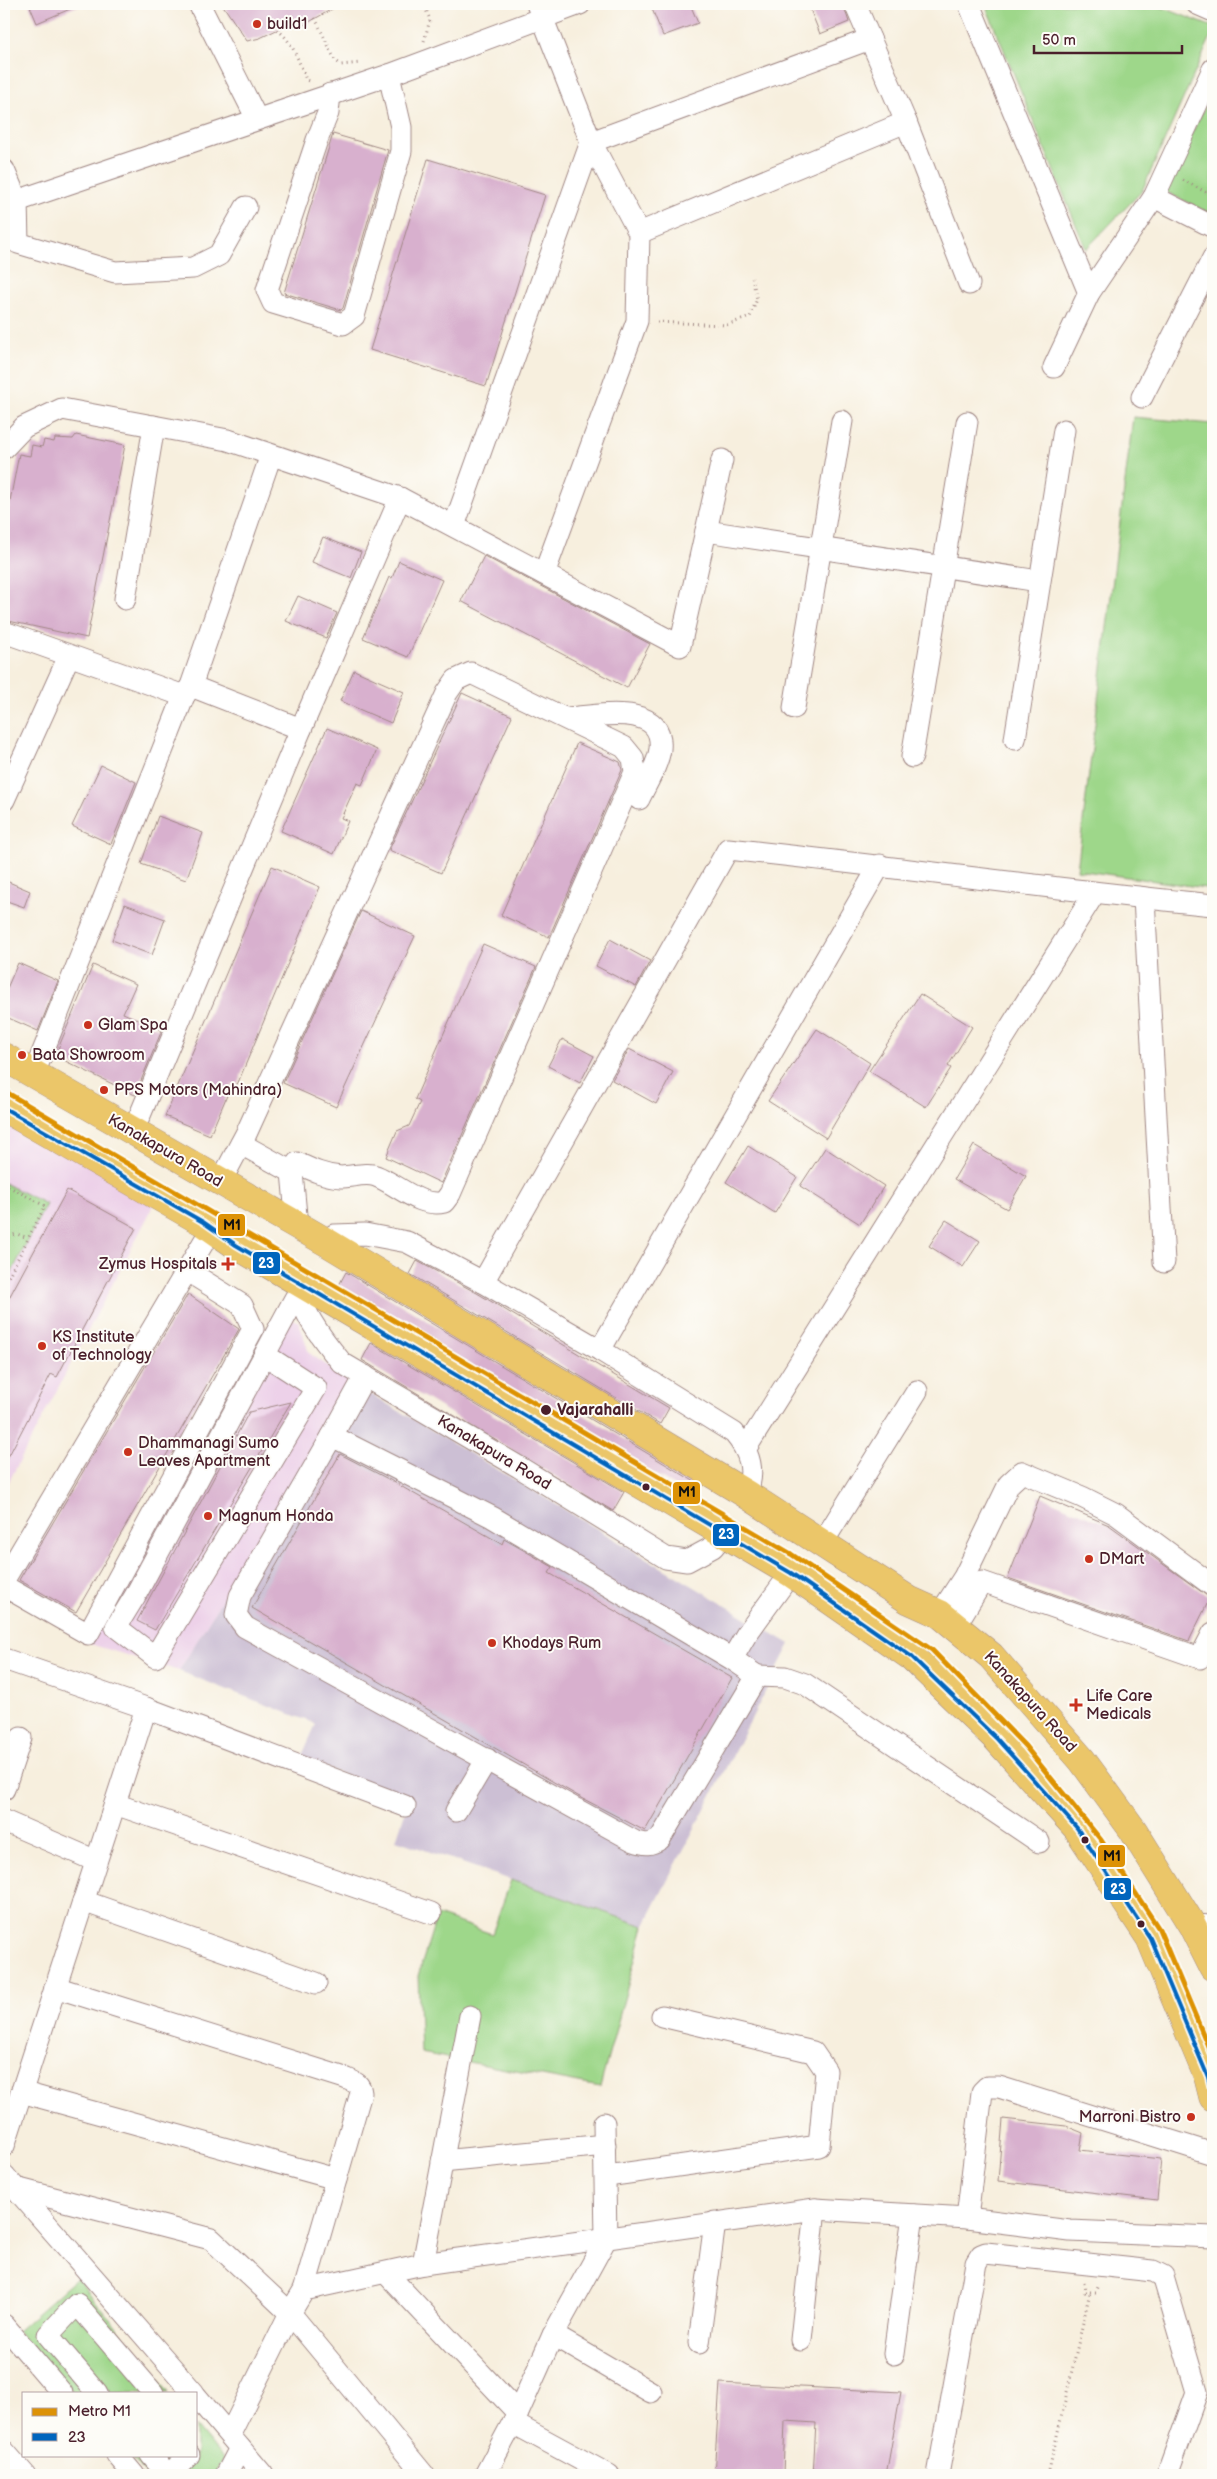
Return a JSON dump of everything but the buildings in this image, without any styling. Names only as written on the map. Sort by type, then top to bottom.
[{"type":"highway","name":"Kanakapura Road","points":[[4,1057],[220,1183],[328,1243],[752,1498],[823,1542],[909,1600],[947,1620],[991,1656],[1082,1760],[1203,1925],[1213,1967]]},
{"type":"highway","points":[[4,1109],[207,1225],[300,1288],[791,1572],[912,1657],[996,1738],[1077,1828],[1150,1938],[1208,2077],[1213,2097]]},
{"type":"highway","points":[[731,1537],[752,1498]]},
{"type":"street","points":[[198,4],[257,118]]},
{"type":"street","points":[[17,200],[389,75],[541,11],[580,4]]},
{"type":"street","points":[[855,4],[906,122],[969,284]]},
{"type":"street","points":[[969,4],[1089,293]]},
{"type":"street","points":[[1197,4],[1213,11]]},
{"type":"street","points":[[541,11],[591,142],[639,233],[637,321],[544,574]]},
{"type":"street","points":[[591,142],[870,39]]},
{"type":"street","points":[[1054,367],[1089,293],[1154,197],[1213,69]]},
{"type":"street","points":[[329,94],[328,113],[317,140],[267,290],[273,303],[343,324],[354,316],[401,151],[401,127],[389,75]]},
{"type":"street","points":[[639,233],[906,122]]},
{"type":"street","points":[[454,526],[591,142]]},
{"type":"street","points":[[4,170],[17,200],[18,244],[115,272],[193,268],[219,255],[246,207]]},
{"type":"street","points":[[1154,197],[1213,227]]},
{"type":"street","points":[[1142,397],[1213,258]]},
{"type":"street","points":[[4,448],[14,425],[62,409],[228,440],[400,498],[680,646],[722,460]]},
{"type":"street","points":[[794,708],[842,421]]},
{"type":"street","points":[[912,757],[967,422]]},
{"type":"street","points":[[125,599],[154,426]]},
{"type":"street","points":[[1015,739],[1064,430]]},
{"type":"street","points":[[34,1074],[187,691],[271,455]]},
{"type":"street","points":[[133,1132],[301,729],[400,498]]},
{"type":"street","points":[[706,531],[1039,581]]},
{"type":"street","points":[[4,632],[69,656],[187,691],[301,729]]},
{"type":"street","points":[[4,800],[69,656]]},
{"type":"street","points":[[220,1183],[241,1144],[447,692],[456,680],[471,673],[624,747],[633,758],[635,772],[450,1194],[444,1202],[436,1204],[418,1198],[374,1175],[342,1177],[323,1175],[297,1163],[292,1172],[297,1226]]},
{"type":"street","points":[[564,718],[632,714],[651,722],[660,737],[660,751],[635,808]]},
{"type":"street","points":[[554,956],[574,944],[621,840]]},
{"type":"street","points":[[483,1282],[728,849],[880,865],[1094,894],[1213,905]]},
{"type":"street","points":[[600,1350],[880,865]]},
{"type":"street","points":[[746,1448],[1094,894]]},
{"type":"street","points":[[1144,898],[1164,1262]]},
{"type":"street","points":[[241,1144],[292,1172]]},
{"type":"street","points":[[4,1580],[186,1270],[207,1225]]},
{"type":"street","points":[[4,1564],[207,1225]]},
{"type":"street","points":[[328,1243],[334,1235],[365,1234],[407,1242],[483,1282],[600,1350],[734,1433],[746,1448],[752,1480],[752,1498]]},
{"type":"street","points":[[4,1586],[88,1634],[253,1329],[242,1306],[186,1270]]},
{"type":"street","points":[[265,1355],[316,1388],[155,1657],[116,1627],[135,1596],[300,1288]]},
{"type":"street","name":"Kanakapura Road","points":[[300,1288],[320,1337],[342,1363],[518,1466],[666,1558],[687,1560],[731,1537]]},
{"type":"street","points":[[365,1376],[240,1596],[236,1615],[245,1628],[634,1841],[644,1844],[653,1843],[660,1839],[757,1676]]},
{"type":"street","points":[[823,1542],[917,1391]]},
{"type":"street","points":[[332,1436],[492,1517],[732,1659],[757,1676],[785,1677],[805,1684],[1038,1842]]},
{"type":"street","points":[[947,1620],[964,1577],[1009,1484],[1022,1472],[1082,1497],[1116,1514],[1213,1586]]},
{"type":"street","points":[[732,1659],[746,1635],[791,1572]]},
{"type":"street","points":[[947,1620],[982,1582],[1200,1658],[1213,1633]]},
{"type":"street","points":[[4,1659],[146,1708],[405,1806]]},
{"type":"street","points":[[4,2146],[146,1708]]},
{"type":"street","points":[[4,1789],[21,1738]]},
{"type":"street","points":[[456,1811],[487,1759]]},
{"type":"street","points":[[115,1804],[431,1913]]},
{"type":"street","points":[[4,1821],[96,1861]]},
{"type":"street","points":[[83,1901],[316,1983]]},
{"type":"street","points":[[55,1987],[357,2082],[360,2087],[361,2094],[304,2290],[290,2313],[235,2441],[226,2475]]},
{"type":"street","points":[[423,2264],[470,2016]]},
{"type":"street","points":[[606,2176],[819,2146],[826,2071],[813,2052],[662,2016]]},
{"type":"street","points":[[966,2218],[982,2092],[987,2087],[999,2088],[1213,2154]]},
{"type":"street","points":[[21,2092],[336,2178]]},
{"type":"street","points":[[485,2475],[515,2418],[553,2335],[606,2239],[604,2124]]},
{"type":"street","points":[[442,2161],[605,2145]]},
{"type":"street","points":[[10,2182],[211,2239],[290,2313],[424,2475]]},
{"type":"street","points":[[10,2182],[193,2392]]},
{"type":"street","points":[[304,2290],[423,2264],[815,2209],[966,2218],[1076,2231],[1213,2237]]},
{"type":"street","points":[[801,2340],[815,2209]]},
{"type":"street","points":[[894,2354],[913,2215]]},
{"type":"street","points":[[699,2343],[715,2222]]},
{"type":"street","points":[[1074,2262],[1076,2231]]},
{"type":"street","points":[[938,2475],[978,2258],[986,2253],[1153,2271],[1162,2276],[1197,2392],[1167,2475]]},
{"type":"street","points":[[386,2273],[515,2418],[609,2475]]},
{"type":"street","points":[[96,2392],[48,2336],[77,2304],[152,2392]]},
{"type":"street","points":[[4,2325],[61,2392]]},
{"type":"street","points":[[119,2352],[142,2333]]},
{"type":"street","points":[[553,2335],[651,2392]]},
{"type":"street","points":[[198,2398],[263,2475]]},
{"type":"street","points":[[4,2451],[25,2475]]},
{"type":"street","points":[[117,2456],[134,2475]]},
{"type":"street","points":[[152,2456],[168,2475],[188,2456]]},
{"type":"path","points":[[418,64],[416,56],[423,44],[430,20],[424,4]]},
{"type":"path","points":[[315,18],[335,60],[341,65],[359,62],[364,66],[368,82]]},
{"type":"path","points":[[277,30],[282,33],[299,62],[306,80],[316,82],[329,94]]},
{"type":"path","points":[[1185,171],[1181,179],[1213,196]]},
{"type":"path","points":[[637,321],[726,326],[750,318],[757,299],[752,278]]},
{"type":"path","points":[[4,1184],[45,1206],[4,1285]]},
{"type":"path","points":[[4,1236],[17,1234],[28,1238]]},
{"type":"path","points":[[4,1274],[8,1277]]},
{"type":"path","points":[[1048,2475],[1090,2292]]},
{"type":"shaded area","name":"KS Institute of Technology","points":[[4,1116],[156,1201],[4,1491]]},
{"type":"shaded area","points":[[278,1313],[299,1322],[309,1353],[352,1383],[179,1671],[90,1644]]},
{"type":"shaded area","points":[[352,1383],[790,1644],[644,1926],[396,1840],[409,1800],[301,1758],[316,1724],[179,1671]]},
{"type":"green space","points":[[985,4],[1153,4],[1213,27],[1213,32],[1142,191],[1086,249]]},
{"type":"green space","points":[[1213,90],[1213,215],[1164,191]]},
{"type":"green space","points":[[1133,417],[1213,424],[1213,889],[1077,870]]},
{"type":"green space","points":[[4,1183],[46,1204],[4,1288]]},
{"type":"green space","points":[[511,1880],[644,1926],[600,2087],[421,2053],[418,1976],[437,1915],[492,1934]]},
{"type":"green space","points":[[77,2278],[168,2392],[72,2392],[17,2331]]},
{"type":"green space","points":[[198,2428],[223,2459],[214,2475],[147,2475],[130,2456],[198,2456]]},
{"type":"metro line","name":"M1","points":[[4,1091],[791,1554],[932,1650],[1025,1746],[1101,1840],[1159,1929],[1213,2058]]},
{"type":"transit line","name":"23","points":[[4,1108],[203,1222],[236,1245],[791,1573],[912,1657],[996,1738],[1077,1828],[1150,1938],[1208,2077],[1213,2097]]},
{"type":"place","name":"build1","points":[[257,24]]},
{"type":"place","name":"Glam Spa","points":[[88,1025]]},
{"type":"place","name":"Bata Showroom","points":[[22,1055]]},
{"type":"place","name":"PPS Motors (Mahindra)","points":[[104,1090]]},
{"type":"place","name":"Zymus Hospitals","points":[[228,1264]]},
{"type":"place","name":"KS Institute of Technology","points":[[42,1346]]},
{"type":"place","name":"Vajarahalli","points":[[546,1410]]},
{"type":"place","name":"Dhammanagi Sumo Leaves Apartment","points":[[128,1452]]},
{"type":"place","name":"Magnum Honda","points":[[208,1516]]},
{"type":"place","name":"DMart","points":[[1089,1559]]},
{"type":"place","name":"Khodays Rum","points":[[492,1643]]},
{"type":"place","name":"Life Care Medicals","points":[[1076,1705]]},
{"type":"place","name":"Marroni Bistro","points":[[1191,2117]]}]
